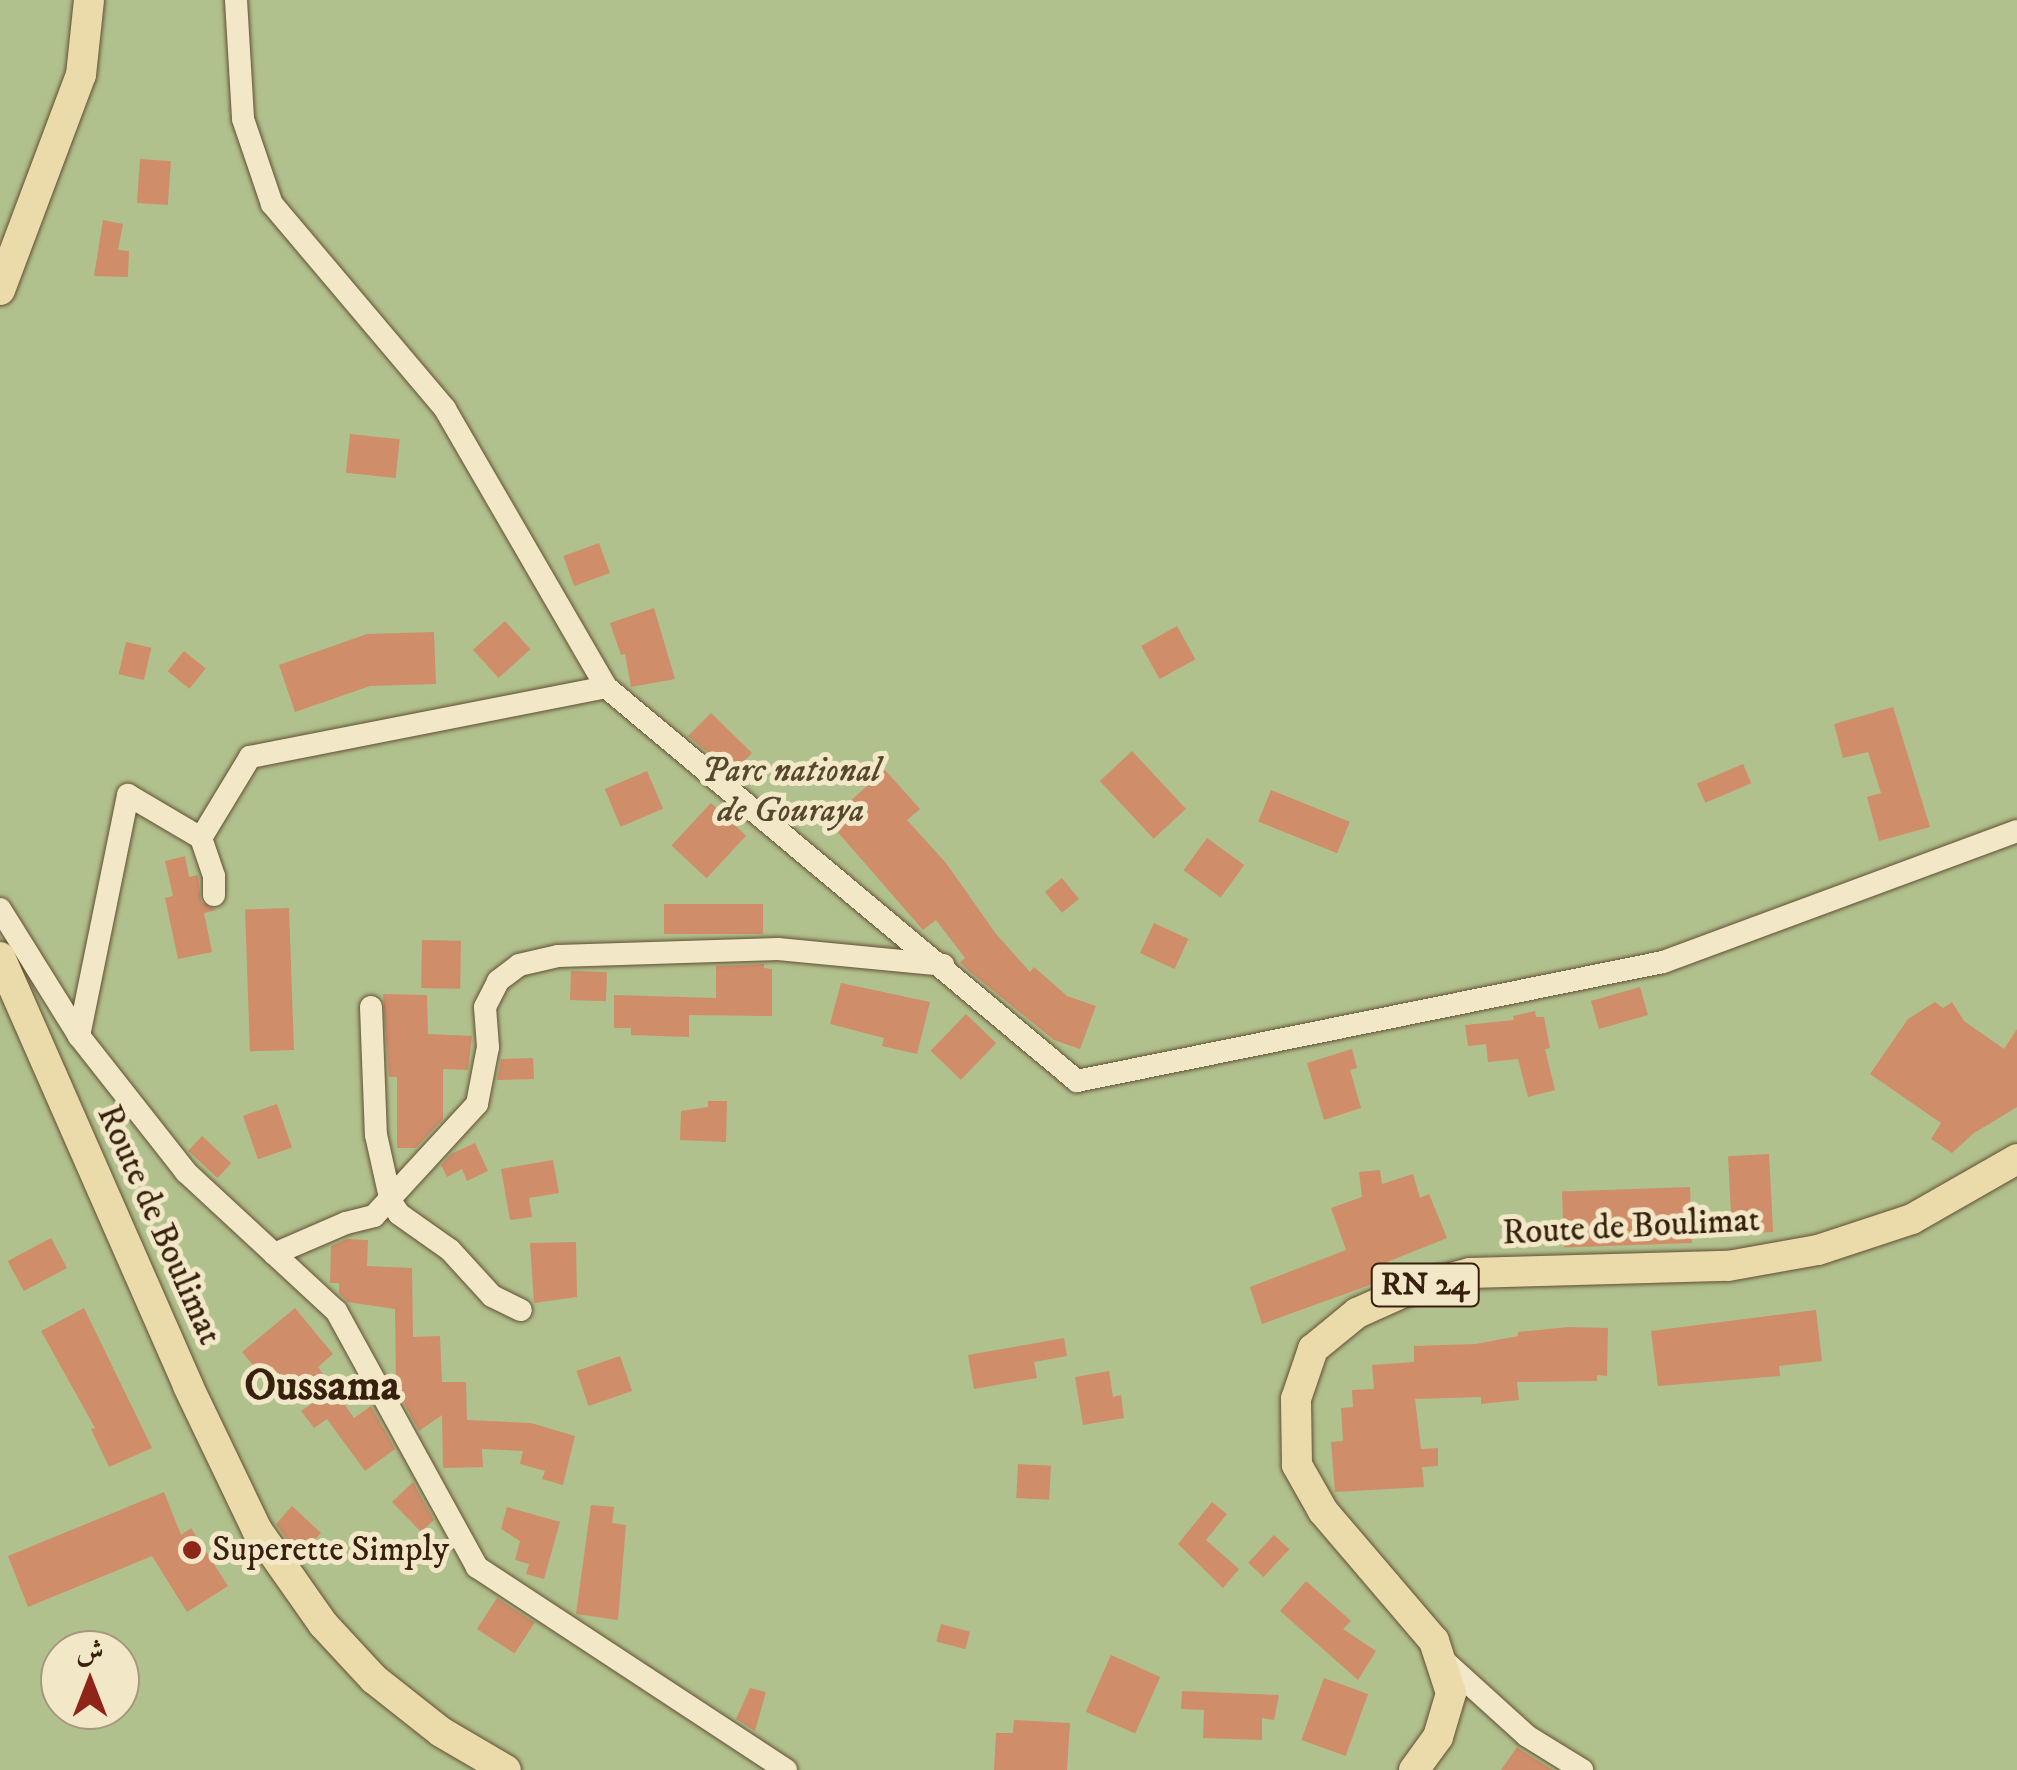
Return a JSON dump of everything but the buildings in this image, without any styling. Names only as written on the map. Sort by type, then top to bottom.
[{"type":"main road","points":[[0,290],[81,75],[89,0]]},
{"type":"main road","name":"Route de Boulimat","points":[[0,957],[188,1386],[258,1530],[323,1624],[374,1679],[440,1732],[506,1770]]},
{"type":"main road","name":"Route de Boulimat","points":[[1414,1770],[1438,1738],[1451,1693],[1439,1656],[1423,1628],[1322,1511],[1298,1465],[1296,1399],[1313,1349],[1357,1313],[1413,1288],[1470,1273],[1728,1266],[1818,1250],[1912,1218],[2017,1160]]},
{"type":"street","points":[[236,0],[243,119],[272,204],[445,409],[606,686],[1078,1081],[1662,962],[2017,831]]},
{"type":"street","points":[[201,838],[250,757],[606,686]]},
{"type":"street","points":[[79,1036],[128,795],[201,838],[214,876],[214,895]]},
{"type":"street","points":[[0,910],[79,1036],[186,1172],[336,1311],[477,1567],[786,1770]]},
{"type":"street","points":[[274,1254],[346,1223],[374,1216],[478,1104],[488,1047],[485,1007],[498,981],[519,965],[558,956],[778,949],[944,965]]},
{"type":"street","points":[[372,1007],[376,1135],[391,1202],[399,1214],[450,1250],[492,1296],[521,1310]]},
{"type":"street","points":[[1439,1656],[1527,1736],[1582,1770]]},
{"type":"green space","name":"Parc national de Gouraya","points":[[0,0],[2017,0],[2017,1770],[0,1770]]},
{"type":"place","name":"Superette Simply","points":[[192,1550]]},
{"type":"district","name":"Oussama","points":[[322,1387]]}]
